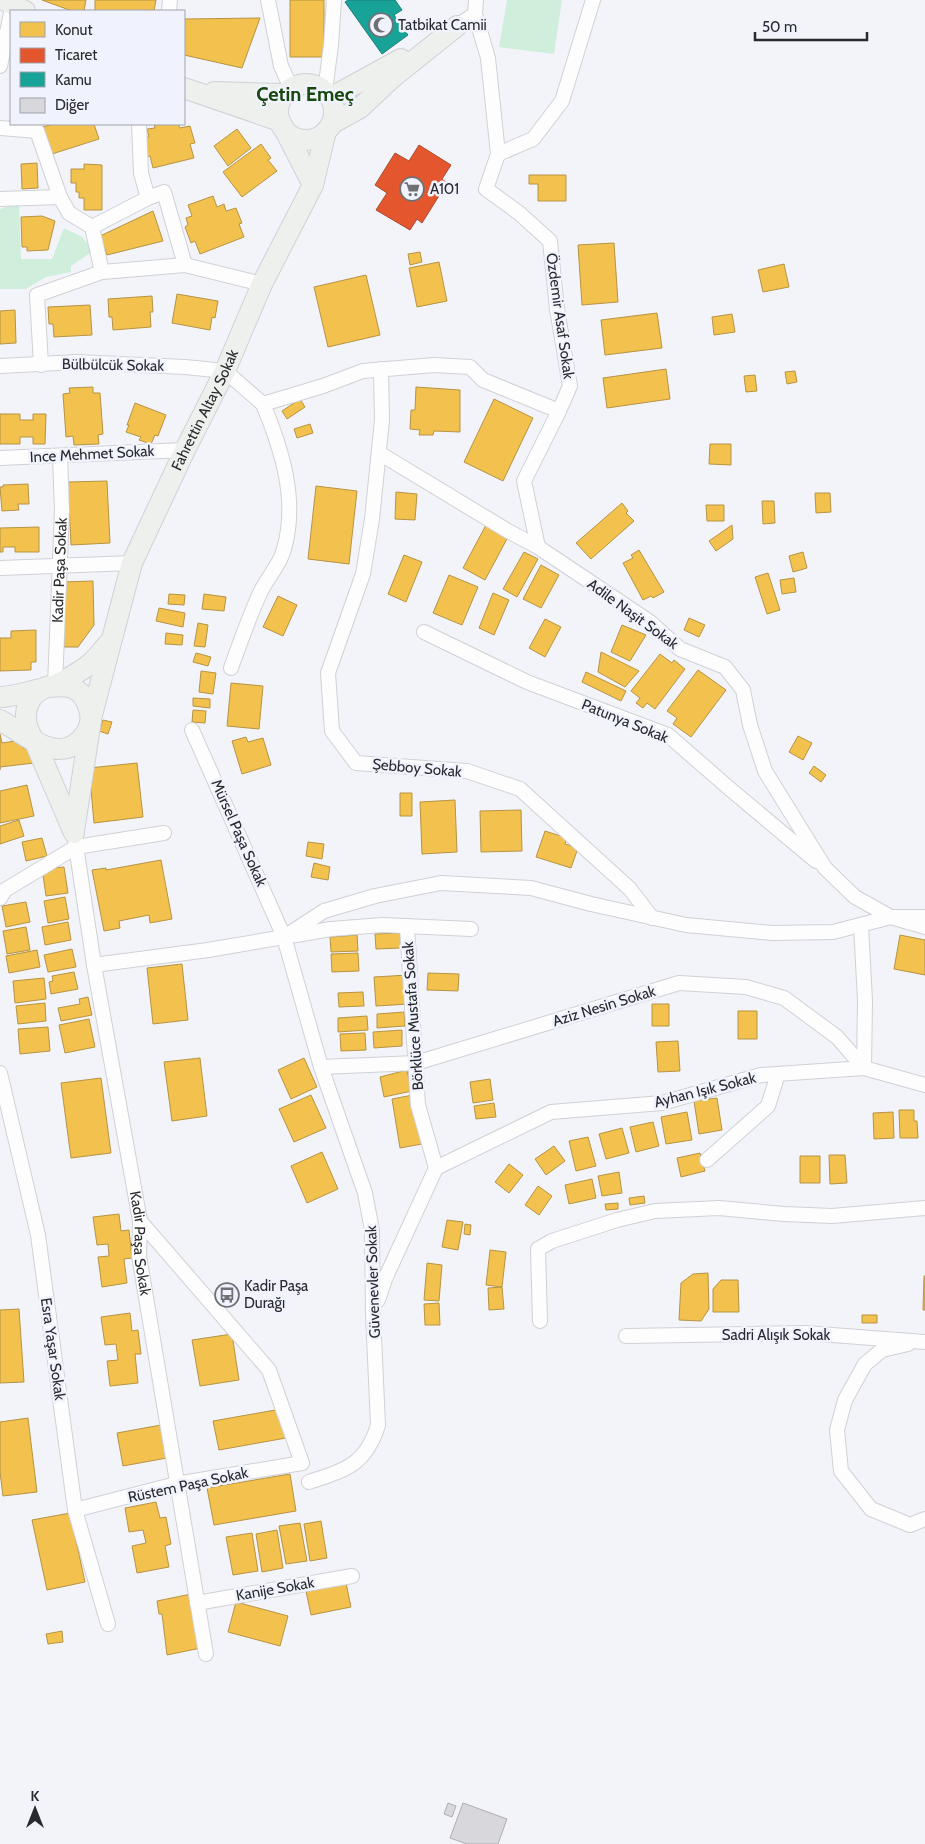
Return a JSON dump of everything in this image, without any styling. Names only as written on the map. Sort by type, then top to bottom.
[{"type":"street","points":[[268,0],[288,91]]},
{"type":"street","points":[[328,94],[334,0]]},
{"type":"street","points":[[498,154],[533,139],[562,101],[593,0]]},
{"type":"street","points":[[188,89],[280,121],[291,136],[310,140],[319,137],[329,127],[360,108],[392,78],[457,26],[475,7]]},
{"type":"street","name":"Özdemir Asaf Sokak","points":[[475,7],[488,58],[498,154],[486,189],[519,213],[550,241],[557,309],[570,386],[559,411]]},
{"type":"street","points":[[0,66],[10,21]]},
{"type":"street","points":[[328,94],[457,26]]},
{"type":"street","points":[[313,184],[280,121],[278,112],[280,102],[288,91],[299,85],[317,86],[328,94],[334,106],[334,115],[329,127]]},
{"type":"street","points":[[188,89],[288,91]]},
{"type":"street","points":[[139,125],[141,172],[148,198]]},
{"type":"street","name":"Fahrettin Altay Sokak","points":[[91,720],[132,563],[225,370],[262,284],[313,184],[329,127]]},
{"type":"street","points":[[0,128],[37,131],[60,197],[69,213],[92,227],[102,272]]},
{"type":"street","points":[[92,227],[148,198],[164,192],[185,265]]},
{"type":"street","points":[[0,199],[60,197]]},
{"type":"street","points":[[41,365],[37,295],[102,272],[185,265],[262,284]]},
{"type":"street","name":"Bülbülcük Sokak","points":[[0,366],[77,362],[225,370]]},
{"type":"street","points":[[263,404],[323,386],[363,371],[434,366],[470,367],[483,380],[559,411],[524,481],[538,548]]},
{"type":"street","name":"Şebboy Sokak","points":[[380,369],[382,420],[372,519],[363,574],[328,673],[332,731],[356,763],[467,772],[520,790],[630,889],[652,918]]},
{"type":"street","points":[[225,370],[263,404],[276,437],[288,485],[288,522],[284,551],[260,592],[231,668]]},
{"type":"street","name":"Ince Mehmet Sokak","points":[[0,458],[185,450]]},
{"type":"street","name":"Adile Naşit Sokak","points":[[379,453],[538,548],[650,622],[680,649],[725,667],[743,690],[750,725],[764,771],[825,868],[855,897],[891,917],[925,917]]},
{"type":"street","name":"Kadir Paşa Sokak","points":[[56,685],[62,510],[60,456]]},
{"type":"street","points":[[0,568],[132,563]]},
{"type":"street","name":"Patunya Sokak","points":[[424,632],[527,682],[668,735],[825,868]]},
{"type":"street","points":[[0,697],[56,685],[87,666],[111,640]]},
{"type":"street","points":[[0,720],[43,747],[53,750],[64,750],[74,746],[88,730],[91,720],[90,709],[85,699],[77,691],[67,686],[45,687],[36,693],[26,711],[25,722],[28,732],[34,740]]},
{"type":"street","name":"Kadir Paşa Sokak","points":[[75,840],[91,720]]},
{"type":"street","name":"Mürsel Paşa Sokak","points":[[192,730],[284,937]]},
{"type":"street","name":"Kadir Paşa Sokak","points":[[34,740],[75,840],[94,965],[140,1221],[139,1256],[206,1654]]},
{"type":"street","points":[[0,898],[6,890],[75,840],[164,832]]},
{"type":"street","points":[[284,937],[324,911],[375,896],[441,883],[531,888],[591,904],[686,925],[772,933],[833,932],[891,917],[925,927]]},
{"type":"street","points":[[94,965],[331,929],[382,925],[407,926]]},
{"type":"street","points":[[861,925],[865,1001],[864,1068]]},
{"type":"street","name":"Börklüce Mustafa Sokak","points":[[436,1168],[418,1105],[407,926],[471,929]]},
{"type":"street","name":"Güvenevler Sokak","points":[[284,937],[321,1067],[365,1193],[372,1230],[373,1314],[378,1425],[373,1440],[354,1464],[344,1470],[309,1482]]},
{"type":"street","name":"Aziz Nesin Sokak","points":[[321,1067],[416,1063],[679,983],[746,987],[784,998],[837,1037],[864,1068]]},
{"type":"street","name":"Ayhan Işık Sokak","points":[[436,1168],[551,1112],[662,1103],[761,1075],[864,1068],[925,1085]]},
{"type":"street","points":[[707,1160],[768,1106],[778,1074]]},
{"type":"street","name":"Esra Yaşar Sokak","points":[[0,1075],[38,1235],[75,1510],[108,1624]]},
{"type":"street","points":[[373,1314],[385,1279],[436,1168]]},
{"type":"street","points":[[540,1321],[538,1249],[552,1241],[617,1220],[655,1212],[719,1208],[832,1216],[925,1208]]},
{"type":"street","name":"Rüstem Paşa Sokak","points":[[75,1510],[176,1484],[302,1463],[269,1370],[140,1221]]},
{"type":"street","name":"Sadri Alışık Sokak","points":[[626,1336],[806,1333],[923,1341]]},
{"type":"street","points":[[923,1341],[882,1350],[865,1364],[846,1400],[837,1430],[841,1472],[870,1509],[910,1525],[925,1520]]},
{"type":"street","name":"Kanije Sokak","points":[[197,1603],[352,1576]]},
{"type":"green space","points":[[507,0],[562,0],[554,54],[499,47]]},
{"type":"green space","points":[[19,203],[21,259],[52,259],[64,228],[82,237],[93,251],[71,266],[71,272],[46,277],[26,289],[0,289],[0,209]]},
{"type":"building: Konut","points":[[42,0],[86,0],[84,10],[69,10]]},
{"type":"building: Konut","points":[[95,0],[156,0],[154,10],[95,10]]},
{"type":"building: Konut","points":[[290,0],[324,0],[324,57],[290,57]]},
{"type":"building: Konut","points":[[260,18],[242,68],[185,55],[185,19]]},
{"type":"building: Konut","points":[[50,125],[94,125],[99,139],[52,154],[43,127]]},
{"type":"building: Konut","points":[[154,125],[178,125],[180,128],[190,126],[195,143],[190,144],[194,158],[153,168],[150,156],[146,157],[142,138],[149,137],[147,129],[155,128]]},
{"type":"building: Konut","points":[[237,129],[251,148],[228,166],[214,146]]},
{"type":"building: Konut","points":[[261,144],[271,158],[268,160],[277,171],[242,197],[223,172]]},
{"type":"building: Konut","points":[[37,163],[38,188],[22,189],[21,164]]},
{"type":"building: Konut","points":[[84,164],[102,165],[102,210],[84,210],[84,198],[79,198],[79,192],[76,192],[76,183],[71,183],[71,169],[84,169]]},
{"type":"building: Konut","points":[[529,175],[566,175],[566,201],[538,201],[538,184],[529,184]]},
{"type":"building: Konut","points":[[213,196],[217,207],[224,204],[226,211],[236,208],[242,223],[239,224],[244,237],[200,254],[195,241],[191,243],[185,227],[188,225],[186,218],[192,216],[188,205]]},
{"type":"building: Konut","points":[[153,211],[163,241],[107,255],[100,236]]},
{"type":"building: Konut","points":[[42,216],[55,221],[48,250],[27,251],[27,247],[22,247],[21,217]]},
{"type":"building: Konut","points":[[614,243],[618,302],[582,305],[578,245]]},
{"type":"building: Konut","points":[[420,252],[422,262],[410,265],[408,254]]},
{"type":"building: Konut","points":[[439,262],[447,301],[417,307],[409,268]]},
{"type":"building: Konut","points":[[784,264],[789,287],[763,292],[758,270]]},
{"type":"building: Konut","points":[[366,275],[380,335],[328,347],[314,287]]},
{"type":"building: Konut","points":[[177,294],[218,301],[215,318],[212,317],[210,330],[172,323]]},
{"type":"building: Konut","points":[[152,296],[153,312],[150,312],[151,327],[113,330],[112,317],[109,317],[108,299]]},
{"type":"building: Konut","points":[[90,305],[92,335],[54,337],[53,324],[49,324],[48,307]]},
{"type":"building: Konut","points":[[15,310],[16,343],[0,344],[0,311]]},
{"type":"building: Konut","points":[[657,313],[662,348],[605,355],[601,320]]},
{"type":"building: Konut","points":[[732,314],[735,332],[714,335],[712,317]]},
{"type":"building: Konut","points":[[666,369],[670,399],[607,408],[603,378]]},
{"type":"building: Konut","points":[[795,371],[797,382],[787,384],[785,372]]},
{"type":"building: Konut","points":[[755,375],[757,391],[746,392],[744,376]]},
{"type":"building: Konut","points":[[93,387],[93,393],[100,393],[103,434],[98,435],[99,444],[74,445],[73,436],[66,437],[63,394],[70,393],[69,388]]},
{"type":"building: Konut","points":[[416,387],[460,390],[460,432],[434,431],[433,435],[419,435],[420,430],[410,429],[411,410],[415,410]]},
{"type":"building: Konut","points":[[300,399],[305,407],[287,419],[282,411]]},
{"type":"building: Konut","points":[[494,399],[533,418],[503,481],[464,462]]},
{"type":"building: Konut","points":[[135,403],[166,415],[158,436],[155,435],[151,444],[139,440],[141,437],[126,432]]},
{"type":"building: Konut","points":[[0,414],[20,414],[20,420],[33,420],[33,414],[46,414],[45,444],[33,444],[33,437],[20,437],[20,444],[0,444]]},
{"type":"building: Konut","points":[[310,424],[313,433],[297,438],[294,429]]},
{"type":"building: Konut","points":[[710,444],[731,444],[731,465],[709,464]]},
{"type":"building: Konut","points":[[107,481],[110,543],[71,545],[68,482]]},
{"type":"building: Konut","points":[[28,484],[29,504],[18,504],[19,510],[2,511],[0,487],[3,487],[3,485]]},
{"type":"building: Konut","points":[[316,486],[357,491],[349,564],[308,559]]},
{"type":"building: Konut","points":[[396,492],[417,494],[415,520],[395,519]]},
{"type":"building: Konut","points":[[815,493],[830,493],[831,512],[816,513]]},
{"type":"building: Konut","points":[[762,501],[774,501],[775,523],[763,524]]},
{"type":"building: Konut","points":[[622,503],[628,511],[626,513],[634,521],[591,559],[576,543]]},
{"type":"building: Konut","points":[[706,505],[724,505],[724,521],[707,521]]},
{"type":"building: Konut","points":[[486,525],[508,537],[485,580],[463,568]]},
{"type":"building: Konut","points":[[732,525],[733,539],[716,551],[709,541]]},
{"type":"building: Konut","points":[[39,527],[39,552],[15,552],[15,547],[3,547],[3,552],[0,552],[0,528]]},
{"type":"building: Konut","points":[[639,550],[664,592],[653,598],[651,596],[643,600],[623,563],[633,558],[631,555]]},
{"type":"building: Konut","points":[[524,552],[538,559],[517,597],[503,589]]},
{"type":"building: Konut","points":[[803,552],[807,568],[793,572],[789,556]]},
{"type":"building: Konut","points":[[404,555],[422,562],[406,602],[388,594]]},
{"type":"building: Konut","points":[[541,565],[559,575],[541,608],[523,599]]},
{"type":"building: Konut","points":[[768,573],[780,610],[767,614],[755,577]]},
{"type":"building: Konut","points":[[449,575],[478,587],[462,625],[433,613]]},
{"type":"building: Konut","points":[[794,578],[796,592],[782,594],[780,580]]},
{"type":"building: Konut","points":[[93,581],[94,625],[78,647],[64,647],[64,582]]},
{"type":"building: Konut","points":[[493,593],[509,600],[494,635],[479,628]]},
{"type":"building: Konut","points":[[169,594],[185,595],[184,605],[168,604]]},
{"type":"building: Konut","points":[[204,594],[226,597],[224,611],[202,609]]},
{"type":"building: Konut","points":[[278,596],[297,605],[283,636],[263,627]]},
{"type":"building: Konut","points":[[159,608],[185,613],[183,627],[156,621]]},
{"type":"building: Konut","points":[[689,618],[705,625],[699,637],[684,630]]},
{"type":"building: Konut","points":[[545,619],[561,627],[545,657],[529,648]]},
{"type":"building: Konut","points":[[198,623],[208,625],[205,647],[194,646]]},
{"type":"building: Konut","points":[[622,625],[646,635],[630,661],[611,652]]},
{"type":"building: Konut","points":[[36,630],[36,662],[31,662],[31,670],[0,671],[0,638],[11,638],[11,631]]},
{"type":"building: Konut","points":[[166,633],[183,635],[182,645],[165,644]]},
{"type":"building: Konut","points":[[601,652],[639,671],[625,687],[598,672]]},
{"type":"building: Konut","points":[[196,653],[211,657],[208,666],[193,662]]},
{"type":"building: Konut","points":[[660,654],[672,663],[674,660],[685,669],[655,709],[647,703],[643,708],[636,703],[640,698],[631,691]]},
{"type":"building: Konut","points":[[698,670],[726,690],[691,737],[673,724],[677,718],[667,711]]},
{"type":"building: Konut","points":[[201,671],[216,673],[213,694],[199,692]]},
{"type":"building: Konut","points":[[586,672],[626,691],[621,701],[582,682]]},
{"type":"building: Konut","points":[[231,683],[263,686],[259,729],[227,726]]},
{"type":"building: Konut","points":[[193,698],[210,699],[210,708],[193,706]]},
{"type":"building: Konut","points":[[193,710],[206,711],[205,723],[192,722]]},
{"type":"building: Konut","points":[[103,720],[112,722],[108,734],[99,731]]},
{"type":"building: Konut","points":[[0,734],[2,743],[15,741],[22,744],[23,748],[29,748],[34,763],[0,767]]},
{"type":"building: Konut","points":[[798,736],[812,743],[803,760],[789,752]]},
{"type":"building: Konut","points":[[246,737],[248,742],[263,738],[271,765],[242,774],[232,741]]},
{"type":"building: Konut","points":[[137,763],[143,817],[94,823],[89,768]]},
{"type":"building: Konut","points":[[814,766],[826,775],[821,782],[809,773]]},
{"type":"building: Konut","points":[[27,785],[34,816],[0,823],[0,791]]},
{"type":"building: Konut","points":[[400,793],[412,793],[412,816],[400,816]]},
{"type":"building: Konut","points":[[455,800],[457,852],[422,854],[420,802]]},
{"type":"building: Konut","points":[[521,810],[522,851],[481,852],[480,811]]},
{"type":"building: Konut","points":[[19,820],[24,836],[0,844],[0,826]]},
{"type":"building: Konut","points":[[545,831],[567,838],[565,844],[578,848],[571,868],[536,857]]},
{"type":"building: Konut","points":[[42,838],[47,856],[26,861],[22,842]]},
{"type":"building: Konut","points":[[308,842],[324,844],[322,859],[306,856]]},
{"type":"building: Konut","points":[[161,860],[172,919],[150,923],[149,915],[119,921],[120,928],[104,931],[92,870],[106,868],[106,870]]},
{"type":"building: Konut","points":[[314,863],[330,867],[328,880],[311,877]]},
{"type":"building: Konut","points":[[64,867],[68,893],[46,896],[43,875],[54,868]]},
{"type":"building: Konut","points":[[65,897],[69,919],[48,923],[44,901]]},
{"type":"building: Konut","points":[[26,902],[30,922],[6,927],[2,906]]},
{"type":"building: Konut","points":[[68,922],[71,940],[45,945],[42,927]]},
{"type":"building: Konut","points":[[26,927],[30,950],[7,954],[3,931]]},
{"type":"building: Konut","points":[[400,933],[401,948],[376,949],[375,934]]},
{"type":"building: Konut","points":[[357,935],[358,951],[331,952],[330,937]]},
{"type":"building: Konut","points":[[900,935],[925,940],[925,975],[894,969]]},
{"type":"building: Konut","points":[[72,949],[76,967],[48,972],[44,955]]},
{"type":"building: Konut","points":[[37,950],[40,967],[9,973],[6,956]]},
{"type":"building: Konut","points":[[358,953],[359,971],[332,972],[331,954]]},
{"type":"building: Konut","points":[[182,964],[188,1020],[153,1024],[147,968]]},
{"type":"building: Konut","points":[[74,972],[78,989],[51,994],[49,982],[53,981],[52,976]]},
{"type":"building: Konut","points":[[428,973],[459,974],[458,991],[427,990]]},
{"type":"building: Konut","points":[[408,975],[409,1004],[376,1006],[374,977]]},
{"type":"building: Konut","points":[[44,978],[46,999],[15,1003],[13,981]]},
{"type":"building: Konut","points":[[363,992],[364,1006],[339,1007],[338,993]]},
{"type":"building: Konut","points":[[88,997],[92,1015],[61,1021],[58,1008],[80,1004],[79,999]]},
{"type":"building: Konut","points":[[45,1003],[46,1021],[18,1024],[16,1006]]},
{"type":"building: Konut","points":[[652,1004],[669,1004],[669,1026],[652,1026]]},
{"type":"building: Konut","points":[[738,1011],[757,1011],[757,1039],[738,1039]]},
{"type":"building: Konut","points":[[404,1012],[405,1026],[377,1028],[377,1014]]},
{"type":"building: Konut","points":[[367,1016],[368,1030],[338,1032],[338,1018]]},
{"type":"building: Konut","points":[[89,1019],[95,1047],[65,1053],[59,1025]]},
{"type":"building: Konut","points":[[48,1027],[50,1051],[20,1054],[18,1029]]},
{"type":"building: Konut","points":[[402,1030],[402,1046],[374,1048],[373,1032]]},
{"type":"building: Konut","points":[[365,1033],[366,1050],[341,1051],[340,1034]]},
{"type":"building: Konut","points":[[678,1041],[680,1071],[658,1072],[656,1042]]},
{"type":"building: Konut","points":[[200,1058],[207,1116],[172,1121],[164,1062]]},
{"type":"building: Konut","points":[[304,1058],[317,1087],[291,1099],[278,1070]]},
{"type":"building: Konut","points":[[407,1070],[412,1091],[384,1097],[380,1077]]},
{"type":"building: Konut","points":[[101,1078],[111,1153],[71,1158],[61,1083]]},
{"type":"building: Konut","points":[[490,1079],[493,1100],[473,1103],[470,1082]]},
{"type":"building: Konut","points":[[311,1095],[326,1128],[294,1142],[279,1109]]},
{"type":"building: Konut","points":[[413,1095],[422,1144],[400,1148],[392,1099]]},
{"type":"building: Konut","points":[[717,1098],[722,1130],[699,1134],[694,1101]]},
{"type":"building: Konut","points":[[494,1103],[496,1117],[476,1119],[474,1106]]},
{"type":"building: Konut","points":[[899,1110],[914,1110],[914,1121],[917,1121],[918,1138],[900,1138]]},
{"type":"building: Konut","points":[[687,1112],[692,1140],[666,1144],[661,1117]]},
{"type":"building: Konut","points":[[893,1112],[894,1138],[874,1139],[873,1113]]},
{"type":"building: Konut","points":[[653,1122],[659,1146],[636,1152],[630,1127]]},
{"type":"building: Konut","points":[[622,1128],[629,1153],[606,1159],[599,1134]]},
{"type":"building: Konut","points":[[588,1137],[596,1166],[576,1171],[569,1141]]},
{"type":"building: Konut","points":[[554,1146],[565,1161],[546,1175],[535,1159]]},
{"type":"building: Konut","points":[[322,1152],[338,1189],[307,1203],[291,1166]]},
{"type":"building: Konut","points":[[700,1153],[705,1171],[681,1177],[677,1158]]},
{"type":"building: Konut","points":[[829,1155],[845,1155],[847,1183],[830,1184]]},
{"type":"building: Konut","points":[[800,1156],[820,1156],[820,1183],[800,1183]]},
{"type":"building: Konut","points":[[509,1164],[523,1175],[509,1193],[495,1182]]},
{"type":"building: Konut","points":[[619,1172],[622,1193],[602,1196],[598,1176]]},
{"type":"building: Konut","points":[[592,1179],[596,1198],[569,1204],[565,1185]]},
{"type":"building: Konut","points":[[538,1186],[552,1196],[539,1215],[525,1205]]},
{"type":"building: Konut","points":[[644,1196],[645,1203],[630,1205],[629,1198]]},
{"type":"building: Konut","points":[[618,1203],[618,1209],[606,1210],[605,1204]]},
{"type":"building: Konut","points":[[119,1214],[121,1231],[129,1230],[132,1258],[124,1259],[127,1283],[102,1287],[98,1257],[109,1256],[108,1244],[97,1245],[93,1217]]},
{"type":"building: Konut","points":[[447,1220],[463,1222],[458,1250],[442,1247]]},
{"type":"building: Konut","points":[[465,1224],[471,1225],[470,1235],[464,1234]]},
{"type":"building: Konut","points":[[490,1250],[506,1252],[502,1287],[486,1285]]},
{"type":"building: Konut","points":[[427,1263],[442,1265],[439,1301],[424,1300]]},
{"type":"building: Konut","points":[[708,1273],[709,1309],[701,1321],[679,1320],[681,1283],[693,1274]]},
{"type":"building: Konut","points":[[924,1276],[925,1310],[923,1310]]},
{"type":"building: Konut","points":[[721,1280],[738,1280],[739,1312],[713,1312],[713,1289]]},
{"type":"building: Konut","points":[[502,1287],[504,1309],[489,1310],[488,1288]]},
{"type":"building: Konut","points":[[439,1303],[440,1325],[425,1325],[424,1304]]},
{"type":"building: Konut","points":[[19,1309],[24,1382],[0,1383],[0,1310]]},
{"type":"building: Konut","points":[[130,1313],[132,1331],[138,1330],[141,1354],[135,1354],[138,1383],[110,1386],[107,1361],[118,1360],[116,1344],[105,1345],[101,1317]]},
{"type":"building: Konut","points":[[862,1315],[877,1315],[877,1323],[862,1323]]},
{"type":"building: Konut","points":[[232,1334],[239,1380],[200,1386],[192,1340]]},
{"type":"building: Konut","points":[[281,1409],[286,1438],[219,1450],[213,1421]]},
{"type":"building: Konut","points":[[28,1418],[37,1492],[3,1496],[0,1472],[0,1422]]},
{"type":"building: Konut","points":[[161,1425],[167,1458],[123,1466],[117,1433]]},
{"type":"building: Konut","points":[[290,1474],[296,1511],[214,1525],[207,1488]]},
{"type":"building: Konut","points":[[156,1502],[160,1518],[166,1517],[171,1544],[165,1546],[169,1567],[137,1573],[132,1546],[146,1543],[143,1530],[129,1532],[125,1508]]},
{"type":"building: Konut","points":[[70,1513],[85,1582],[47,1590],[32,1520]]},
{"type":"building: Konut","points":[[321,1521],[327,1558],[310,1561],[304,1524]]},
{"type":"building: Konut","points":[[300,1523],[307,1561],[286,1564],[279,1526]]},
{"type":"building: Konut","points":[[277,1530],[283,1568],[262,1572],[256,1534]]},
{"type":"building: Konut","points":[[252,1533],[258,1571],[233,1575],[226,1537]]},
{"type":"building: Konut","points":[[346,1583],[351,1607],[311,1615],[306,1591]]},
{"type":"building: Konut","points":[[191,1594],[201,1648],[167,1655],[162,1614],[159,1614],[157,1601]]},
{"type":"building: Konut","points":[[236,1602],[288,1616],[280,1646],[228,1632]]},
{"type":"building: Konut","points":[[62,1631],[63,1642],[48,1644],[46,1634]]},
{"type":"building: Ticaret","name":"A101","points":[[419,145],[451,165],[442,179],[447,183],[422,223],[417,219],[410,230],[376,210],[387,193],[375,185],[395,153],[409,161]]},
{"type":"building: Kamu","name":"Tatbikat Camii","points":[[348,0],[395,0],[402,10],[394,15],[408,35],[382,54],[345,2]]},
{"type":"building: Diğer","points":[[448,1803],[456,1806],[452,1817],[444,1814]]},
{"type":"building: Diğer","points":[[463,1803],[507,1819],[498,1844],[467,1844],[450,1838]]},
{"type":"place","name":"Tatbikat Camii","points":[[381,25]]},
{"type":"place","name":"A101","points":[[412,189]]},
{"type":"place","name":"Kadir Paşa Durağı","points":[[227,1295]]},
{"type":"district","name":"Çetin Emeç","points":[[305,94]]}]
